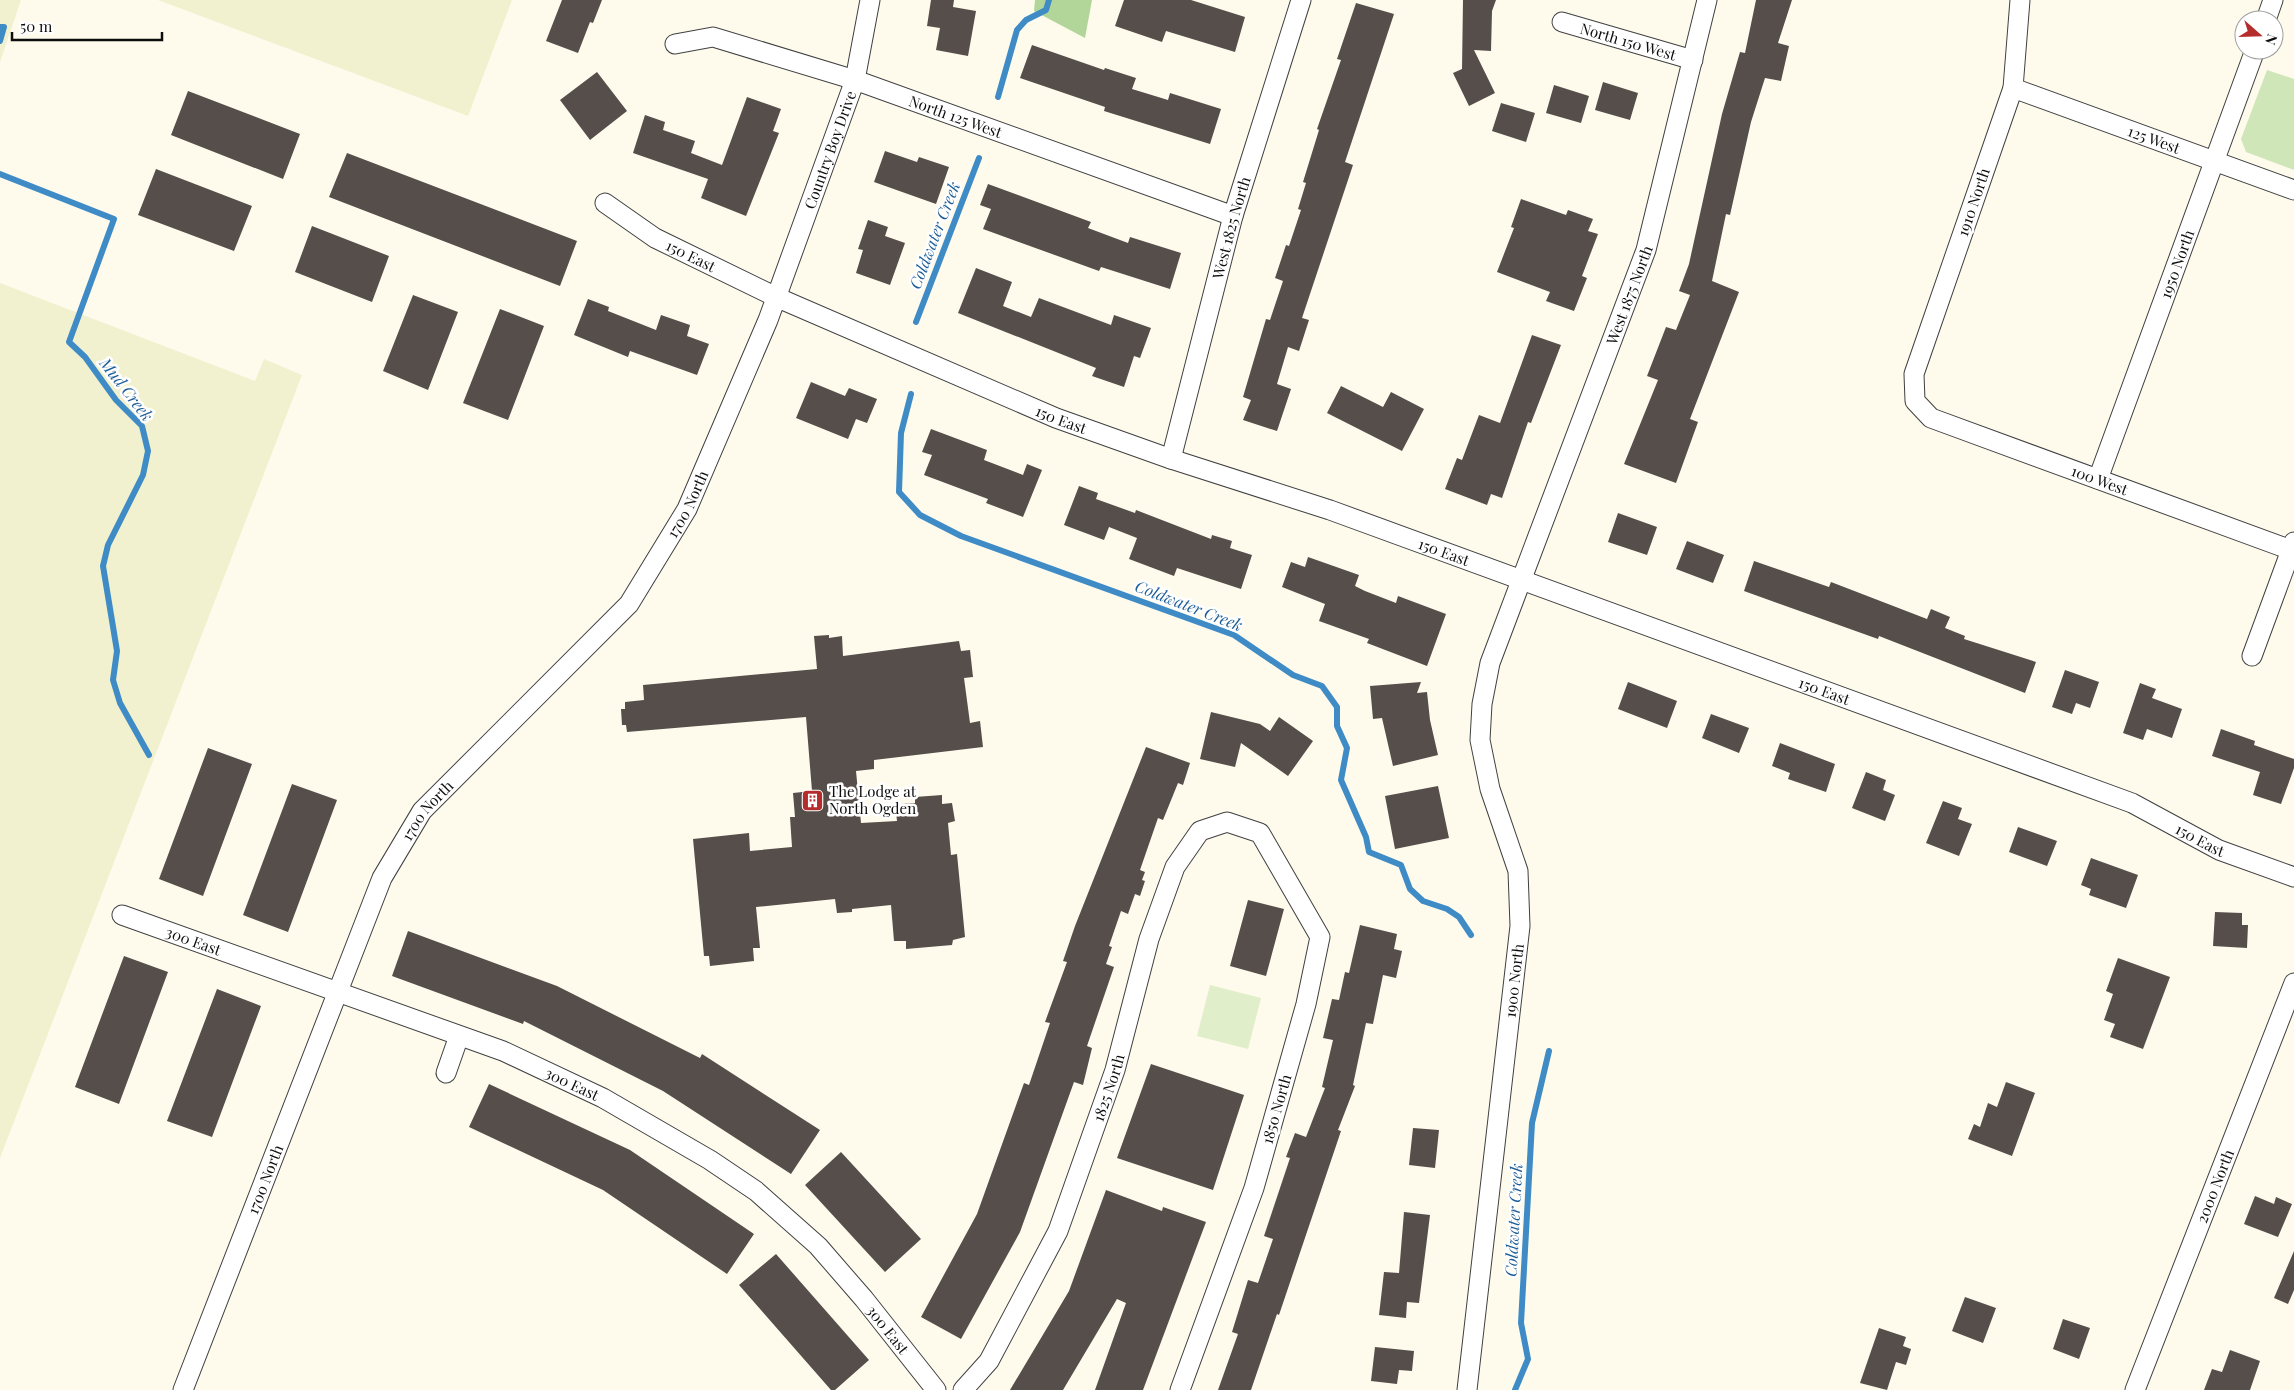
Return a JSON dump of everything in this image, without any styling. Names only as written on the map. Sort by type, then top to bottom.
[{"type":"street","name":"Country Boy Drive","points":[[776,296],[855,80],[870,0]]},
{"type":"street","name":"West 1825 North","points":[[1171,459],[1233,216],[1301,0]]},
{"type":"street","name":"West 1875 North","points":[[1522,580],[1646,250],[1707,0]]},
{"type":"street","name":"1910 North","points":[[1915,401],[1914,374],[2013,88],[2020,0]]},
{"type":"street","name":"North 150 West","points":[[1562,22],[1693,60]]},
{"type":"street","name":"North 125 West","points":[[675,44],[713,37],[855,80],[1233,216]]},
{"type":"street","name":"1950 North","points":[[2098,479],[2251,60]]},
{"type":"street","name":"125 West","points":[[2013,88],[2294,190]]},
{"type":"street","name":"150 East","points":[[605,203],[655,238],[776,296],[1056,418],[1171,459],[1330,510],[2132,803],[2219,850],[2294,877]]},
{"type":"street","name":"1700 North","points":[[183,1390],[382,878],[422,811],[629,604],[687,509],[776,296]]},
{"type":"street","name":"100 West","points":[[1915,401],[1931,418],[2098,479],[2292,546]]},
{"type":"street","points":[[2252,656],[2292,546]]},
{"type":"street","name":"1900 North","points":[[1466,1390],[1520,926],[1518,871],[1490,789],[1480,740],[1490,663],[1522,580]]},
{"type":"street","name":"1825 North","points":[[963,1390],[989,1361],[1058,1231],[1115,1070],[1149,939],[1175,868],[1200,831],[1227,822],[1260,833]]},
{"type":"street","name":"1850 North","points":[[1180,1390],[1254,1188],[1306,1004],[1320,938],[1260,833]]},
{"type":"street","name":"300 East","points":[[122,915],[503,1051],[603,1098],[710,1160],[756,1191],[818,1246],[864,1299],[936,1390]]},
{"type":"street","name":"2000 North","points":[[2135,1390],[2294,983]]},
{"type":"street","points":[[446,1073],[459,1036]]},
{"type":"green space","points":[[0,0],[21,0],[0,62]]},
{"type":"green space","points":[[158,0],[512,0],[468,116]]},
{"type":"green space","points":[[1035,0],[1092,0],[1085,38],[1034,11]]},
{"type":"green space","points":[[2267,70],[2294,79],[2294,170],[2246,152],[2241,139]]},
{"type":"green space","points":[[0,283],[255,381],[264,359],[302,375],[0,1158]]},
{"type":"green space","points":[[1210,985],[1261,998],[1248,1049],[1197,1036]]},
{"type":"building","points":[[562,0],[602,0],[593,23],[590,22],[578,53],[546,41]]},
{"type":"building","points":[[931,0],[954,0],[953,7],[976,11],[968,56],[936,50],[940,28],[927,26]]},
{"type":"building","points":[[1124,0],[1191,0],[1245,17],[1235,52],[1166,31],[1162,42],[1115,26]]},
{"type":"building","points":[[1463,0],[1496,0],[1492,11],[1491,51],[1474,50],[1495,93],[1469,106],[1453,73],[1462,69]]},
{"type":"building","points":[[1756,0],[1792,0],[1778,43],[1789,46],[1781,81],[1765,78],[1751,122],[1730,215],[1726,214],[1712,281],[1739,292],[1690,419],[1698,422],[1676,483],[1624,464],[1658,380],[1647,376],[1666,327],[1676,330],[1690,295],[1679,291],[1689,264],[1722,114],[1740,52],[1745,53]]},
{"type":"building","points":[[1356,3],[1394,14],[1345,162],[1353,165],[1302,318],[1309,320],[1299,351],[1288,347],[1277,384],[1291,389],[1277,431],[1243,420],[1251,400],[1243,397],[1266,319],[1270,320],[1283,281],[1275,278],[1286,245],[1289,246],[1301,210],[1298,209],[1306,183],[1303,182],[1319,130],[1317,129],[1341,60],[1337,59]]},
{"type":"building","points":[[1032,45],[1104,70],[1105,68],[1136,78],[1132,89],[1168,100],[1170,93],[1221,109],[1210,144],[1104,111],[1105,107],[1020,78]]},
{"type":"building","points":[[597,72],[627,111],[590,140],[560,100]]},
{"type":"building","points":[[1603,82],[1638,93],[1630,120],[1595,110]]},
{"type":"building","points":[[1554,85],[1589,96],[1581,123],[1546,113]]},
{"type":"building","points":[[188,91],[300,134],[283,179],[171,135]]},
{"type":"building","points":[[747,97],[781,109],[773,131],[779,133],[746,216],[701,198],[708,179],[633,153],[645,115],[665,122],[663,130],[695,141],[691,153],[722,165]]},
{"type":"building","points":[[1501,103],[1535,113],[1526,142],[1492,131]]},
{"type":"building","points":[[885,151],[917,162],[919,157],[949,167],[936,204],[874,182]]},
{"type":"building","points":[[347,153],[577,241],[560,286],[329,197]]},
{"type":"building","points":[[156,169],[252,206],[234,251],[138,215]]},
{"type":"building","points":[[988,184],[1091,222],[1088,228],[1128,243],[1130,237],[1181,253],[1170,289],[1101,267],[1099,271],[983,229],[991,209],[980,205]]},
{"type":"building","points":[[1521,199],[1566,215],[1568,210],[1593,219],[1588,231],[1598,234],[1582,276],[1587,278],[1574,311],[1546,301],[1550,292],[1497,272],[1514,228],[1511,227]]},
{"type":"building","points":[[868,220],[888,227],[885,236],[905,243],[890,285],[856,273],[863,250],[858,249]]},
{"type":"building","points":[[312,226],[389,256],[372,302],[295,272]]},
{"type":"building","points":[[976,268],[1012,282],[1003,306],[1031,317],[1039,298],[1111,325],[1114,315],[1151,328],[1140,358],[1134,356],[1124,387],[1092,376],[1096,368],[958,313]]},
{"type":"building","points":[[413,295],[458,312],[428,390],[383,371]]},
{"type":"building","points":[[588,299],[609,307],[608,311],[656,330],[661,315],[690,325],[687,336],[709,344],[697,375],[630,351],[628,357],[574,335]]},
{"type":"building","points":[[500,309],[544,326],[508,420],[463,403]]},
{"type":"building","points":[[1532,335],[1561,345],[1531,423],[1528,422],[1502,498],[1491,494],[1487,505],[1445,489],[1457,458],[1462,460],[1479,415],[1500,423]]},
{"type":"building","points":[[811,382],[845,396],[849,388],[877,399],[867,423],[856,419],[848,439],[796,418]]},
{"type":"building","points":[[1341,386],[1383,407],[1391,392],[1424,409],[1402,451],[1327,413]]},
{"type":"building","points":[[931,429],[987,450],[984,460],[1023,475],[1027,464],[1042,470],[1023,517],[986,503],[988,499],[924,475],[932,455],[922,452]]},
{"type":"building","points":[[1079,486],[1098,493],[1096,499],[1135,513],[1136,510],[1211,539],[1212,535],[1232,541],[1230,548],[1252,555],[1241,589],[1177,568],[1174,576],[1129,559],[1137,538],[1109,527],[1104,540],[1064,525]]},
{"type":"building","points":[[1618,513],[1657,527],[1647,555],[1608,542]]},
{"type":"building","points":[[1687,541],[1724,555],[1713,583],[1676,569]]},
{"type":"building","points":[[1308,557],[1359,575],[1355,586],[1365,591],[1396,603],[1398,596],[1446,614],[1427,666],[1367,643],[1369,639],[1319,621],[1325,604],[1282,587],[1291,562],[1305,567]]},
{"type":"building","points":[[1754,561],[1829,587],[1831,582],[1927,619],[1931,609],[1950,617],[1945,628],[1965,636],[1964,639],[2036,662],[2025,693],[1879,636],[1878,639],[1744,591]]},
{"type":"building","name":"The Lodge at North Ogden","points":[[829,635],[829,638],[842,636],[843,656],[959,641],[961,651],[970,650],[973,677],[964,678],[970,723],[980,721],[983,747],[874,760],[874,769],[856,771],[861,823],[897,821],[896,812],[901,812],[901,804],[915,803],[915,797],[942,795],[942,804],[952,803],[955,821],[948,823],[951,855],[957,854],[965,937],[953,940],[952,945],[906,949],[906,941],[894,941],[891,905],[852,909],[852,912],[837,913],[835,899],[756,907],[760,948],[753,948],[754,961],[710,966],[709,956],[704,956],[693,839],[749,833],[750,851],[792,847],[790,817],[795,817],[793,793],[812,791],[806,717],[627,732],[626,725],[622,725],[621,709],[625,709],[625,702],[644,700],[643,685],[817,669],[814,636]]},
{"type":"building","points":[[2065,670],[2099,682],[2090,708],[2076,703],[2072,714],[2052,707]]},
{"type":"building","points":[[1421,682],[1417,693],[1427,692],[1430,720],[1438,755],[1393,766],[1382,718],[1373,719],[1370,686]]},
{"type":"building","points":[[1628,682],[1677,701],[1667,728],[1618,709]]},
{"type":"building","points":[[2140,683],[2156,689],[2152,698],[2182,709],[2172,738],[2147,729],[2143,740],[2123,733]]},
{"type":"building","points":[[1211,712],[1260,724],[1270,731],[1279,717],[1313,741],[1288,776],[1241,743],[1235,767],[1200,759]]},
{"type":"building","points":[[1711,714],[1749,728],[1739,753],[1702,738]]},
{"type":"building","points":[[2221,729],[2255,741],[2254,745],[2294,759],[2294,768],[2281,804],[2253,795],[2260,772],[2212,756]]},
{"type":"building","points":[[1780,743],[1835,764],[1826,792],[1788,779],[1790,773],[1772,766]]},
{"type":"building","points":[[1146,747],[1190,763],[1183,785],[1178,783],[1163,820],[1158,818],[1140,870],[1145,872],[1142,880],[1145,881],[1140,896],[1135,894],[1128,914],[1121,911],[1109,946],[1112,947],[1106,964],[1114,967],[1087,1046],[1092,1048],[1083,1085],[1074,1082],[1020,1232],[961,1339],[921,1317],[977,1214],[1024,1083],[1029,1085],[1050,1023],[1045,1022],[1067,962],[1063,961],[1075,926]]},
{"type":"building","points":[[208,748],[252,764],[203,896],[159,879]]},
{"type":"building","points":[[1866,772],[1886,780],[1883,790],[1895,795],[1885,821],[1852,808]]},
{"type":"building","points":[[292,784],[337,800],[288,932],[243,915]]},
{"type":"building","points":[[1438,786],[1449,838],[1395,849],[1385,796]]},
{"type":"building","points":[[1943,801],[1962,808],[1958,819],[1972,824],[1959,856],[1926,843]]},
{"type":"building","points":[[2018,827],[2057,841],[2047,866],[2009,852]]},
{"type":"building","points":[[2091,858],[2138,875],[2126,908],[2089,895],[2091,889],[2081,885]]},
{"type":"building","points":[[1248,900],[1284,909],[1266,976],[1230,966]]},
{"type":"building","points":[[2215,912],[2242,913],[2242,925],[2248,925],[2247,948],[2213,946]]},
{"type":"building","points":[[1360,925],[1397,934],[1394,949],[1402,951],[1396,978],[1383,975],[1373,1024],[1366,1023],[1353,1085],[1355,1086],[1338,1130],[1341,1131],[1279,1315],[1277,1314],[1251,1390],[1218,1390],[1238,1334],[1232,1332],[1248,1280],[1258,1283],[1273,1239],[1264,1236],[1290,1158],[1286,1157],[1295,1133],[1306,1137],[1325,1088],[1322,1087],[1333,1040],[1323,1038],[1332,999],[1339,1000],[1345,972],[1349,973]]},
{"type":"building","points":[[408,931],[557,986],[700,1058],[702,1054],[820,1130],[791,1174],[663,1091],[524,1021],[523,1024],[392,976]]},
{"type":"building","points":[[124,956],[168,972],[119,1104],[75,1087]]},
{"type":"building","points":[[2118,958],[2170,977],[2143,1049],[2110,1037],[2115,1024],[2104,1020],[2113,994],[2106,991]]},
{"type":"building","points":[[217,989],[261,1006],[212,1137],[167,1121]]},
{"type":"building","points":[[1151,1064],[1244,1095],[1213,1190],[1117,1158]]},
{"type":"building","points":[[2006,1082],[2035,1093],[2012,1156],[1968,1139],[1974,1124],[1980,1127],[1988,1103],[1997,1107]]},
{"type":"building","points":[[489,1084],[630,1150],[754,1234],[727,1274],[603,1190],[469,1127]]},
{"type":"building","points":[[1413,1128],[1439,1130],[1435,1168],[1409,1165]]},
{"type":"building","points":[[841,1152],[921,1239],[885,1272],[805,1185]]},
{"type":"building","points":[[1106,1190],[1162,1211],[1163,1207],[1206,1222],[1143,1390],[1095,1390],[1126,1303],[1117,1299],[1063,1390],[1010,1390],[1069,1291]]},
{"type":"building","points":[[2255,1196],[2274,1204],[2276,1197],[2292,1204],[2278,1237],[2244,1224]]},
{"type":"building","points":[[1404,1212],[1430,1215],[1419,1303],[1407,1302],[1406,1318],[1379,1315],[1384,1272],[1399,1273]]},
{"type":"building","points":[[2294,1251],[2294,1290],[2288,1304],[2274,1298]]},
{"type":"building","points":[[776,1254],[869,1360],[835,1390],[831,1390],[739,1285]]},
{"type":"building","points":[[1965,1297],[1996,1308],[1983,1343],[1952,1331]]},
{"type":"building","points":[[2063,1319],[2090,1328],[2079,1359],[2053,1349]]},
{"type":"building","points":[[1879,1328],[1906,1337],[1903,1346],[1911,1349],[1906,1365],[1896,1362],[1887,1390],[1860,1383]]},
{"type":"building","points":[[1375,1347],[1414,1351],[1412,1371],[1399,1370],[1397,1384],[1371,1381]]},
{"type":"building","points":[[2230,1350],[2260,1361],[2250,1390],[2204,1390],[2212,1369],[2222,1372]]},
{"type":"waterway","name":"Coldwater Creek","points":[[998,97],[1017,30],[1026,20],[1046,10],[1049,0]]},
{"type":"waterway","name":"Mud Creek","points":[[0,27],[4,27],[0,41]]},
{"type":"waterway","name":"Coldwater Creek","points":[[916,322],[979,158]]},
{"type":"waterway","name":"Mud Creek","points":[[0,174],[114,219],[69,342],[85,357],[116,400],[142,426],[148,451],[143,475],[108,545],[103,566],[117,651],[113,680],[120,703],[149,755]]},
{"type":"waterway","name":"Coldwater Creek","points":[[911,394],[901,433],[899,492],[920,515],[961,536],[1234,635],[1293,675],[1322,686],[1337,707],[1337,726],[1347,748],[1341,780],[1366,837],[1369,852],[1401,865],[1410,889],[1423,901],[1447,909],[1459,917],[1471,935]]},
{"type":"waterway","name":"Coldwater Creek","points":[[1515,1390],[1528,1359],[1521,1323],[1532,1123],[1549,1051]]},
{"type":"place","name":"The Lodge at North Ogden","points":[[813,800]]}]
